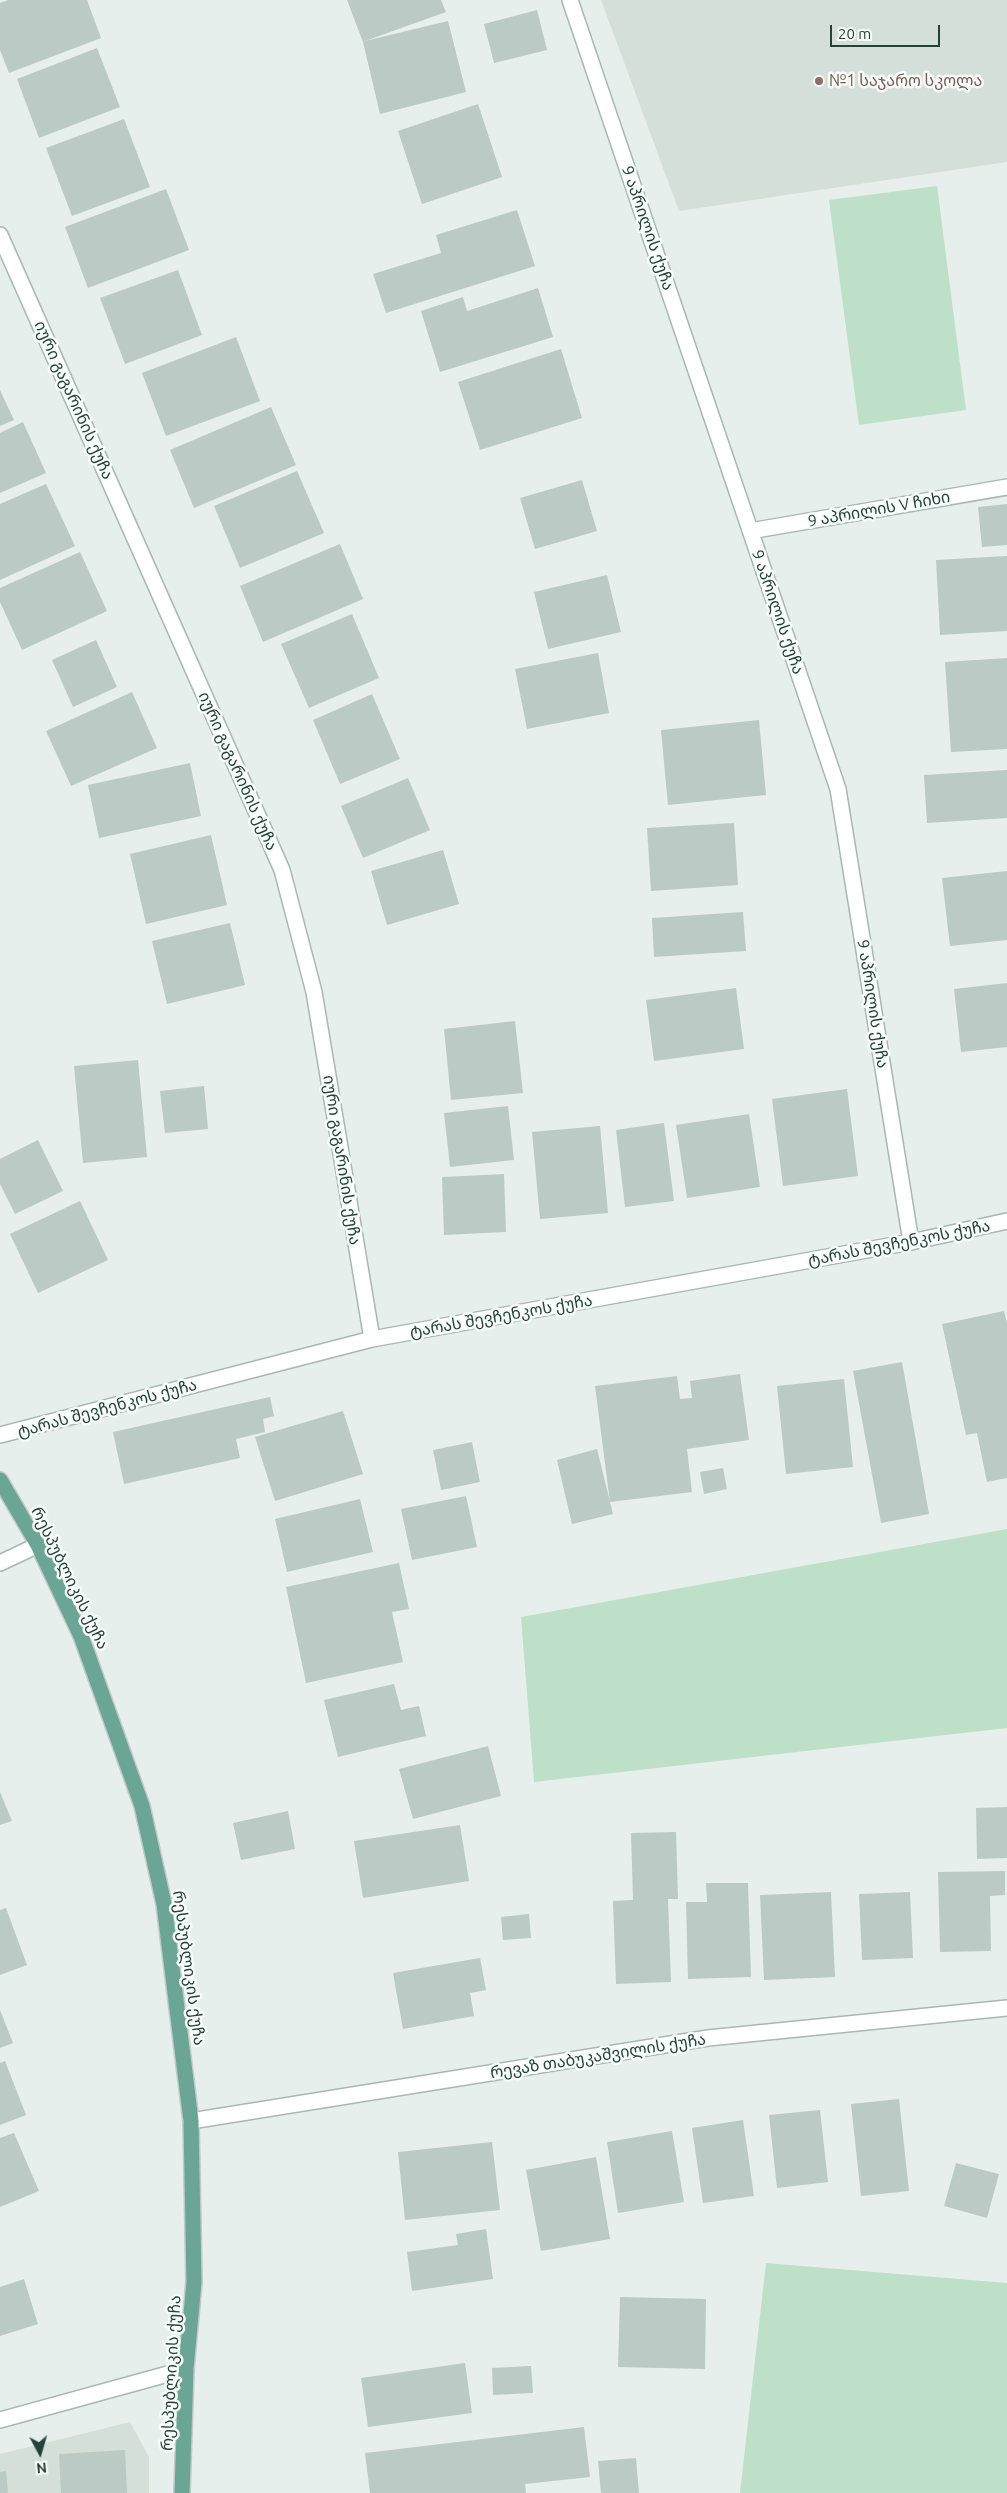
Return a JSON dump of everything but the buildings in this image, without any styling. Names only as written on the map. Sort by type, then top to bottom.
[{"type":"main road","name":"რესპუბლიკის ქუჩა","points":[[0,1480],[38,1545],[81,1636],[142,1806],[164,1904],[192,2121],[194,2282],[186,2369],[182,2493]]},
{"type":"street","name":"9 აპრილის ქუჩა","points":[[570,0],[838,789],[912,1242]]},
{"type":"street","name":"იური გაგარინის ქუჩა","points":[[0,235],[282,870],[314,992],[372,1339]]},
{"type":"street","name":"9 აპრილის V ჩიხი","points":[[750,531],[1007,486]]},
{"type":"street","name":"ტარას შევჩენკოს ქუჩა","points":[[0,1435],[372,1339],[912,1242],[1007,1221]]},
{"type":"street","points":[[0,1563],[38,1545]]},
{"type":"street","name":"რევაზ თაბუკაშვილის ქუჩა","points":[[192,2121],[708,2038],[1007,2008]]},
{"type":"street","points":[[0,2420],[186,2369]]},
{"type":"shaded area","name":"№1 საჯარო სკოლა","points":[[601,0],[1007,0],[1007,162],[679,211]]},
{"type":"shaded area","points":[[130,2422],[149,2457],[149,2493],[0,2493],[0,2454]]},
{"type":"green space","points":[[937,186],[966,410],[859,425],[829,200]]},
{"type":"green space","points":[[1007,1529],[1007,1728],[534,1782],[521,1617]]},
{"type":"green space","points":[[766,2263],[1007,2283],[1007,2493],[740,2493]]},
{"type":"place","name":"№1 საჯარო სკოლა","points":[[819,81]]}]
